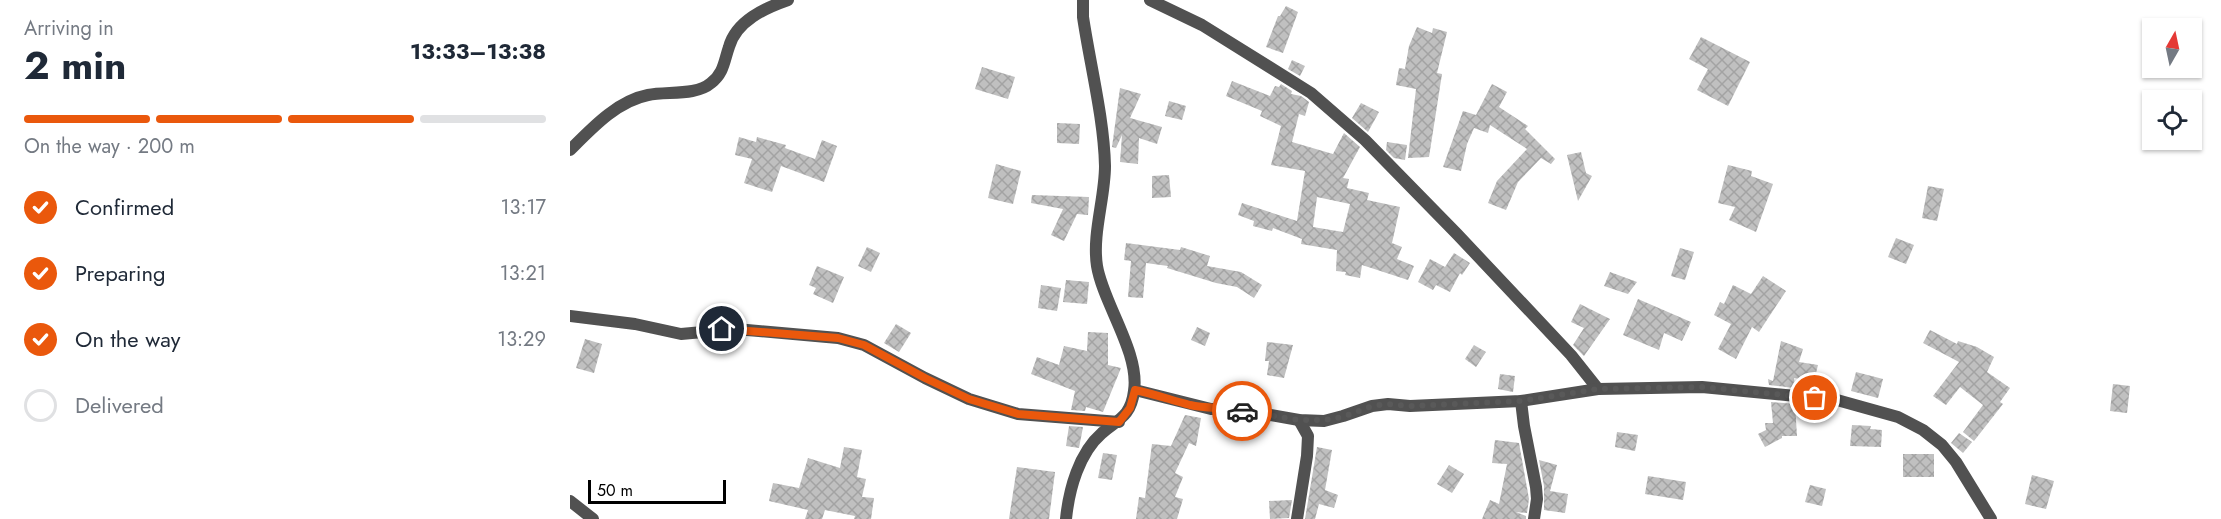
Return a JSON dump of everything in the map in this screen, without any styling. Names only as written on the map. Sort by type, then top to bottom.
[{"type":"street","points":[[570,150],[594,126],[631,101],[647,95],[696,90],[710,85],[720,75],[733,36],[742,25],[757,13],[788,0]]},
{"type":"street","points":[[1066,519],[1073,481],[1088,451],[1102,433],[1119,422],[1130,408],[1135,390],[1131,361],[1100,280],[1097,264],[1096,248],[1105,166],[1083,17],[1083,0]]},
{"type":"street","points":[[1150,0],[1202,24],[1311,93],[1365,140],[1457,234],[1571,355],[1598,389]]},
{"type":"street","points":[[570,316],[635,324],[681,334],[736,329],[838,338],[864,345],[969,399],[1018,414],[1119,422]]},
{"type":"street","points":[[1135,390],[1200,406],[1236,409],[1299,420],[1343,417],[1372,406],[1388,404],[1410,406],[1521,401],[1598,389],[1702,387],[1837,400],[1898,417],[1923,430],[1942,445],[1956,462],[1991,519]]},
{"type":"street","points":[[1521,401],[1536,487],[1534,519]]},
{"type":"street","points":[[1298,519],[1308,436],[1299,420]]},
{"type":"street","points":[[570,501],[593,519]]},
{"type":"building","points":[[1286,6],[1298,12],[1283,53],[1266,47],[1278,16]]},
{"type":"building","points":[[1417,27],[1432,33],[1433,28],[1447,32],[1437,73],[1442,74],[1429,157],[1408,158],[1416,89],[1396,85],[1399,68],[1405,69],[1409,46]]},
{"type":"building","points":[[1701,37],[1750,62],[1728,106],[1697,90],[1708,69],[1689,59]]},
{"type":"building","points":[[1292,60],[1305,66],[1300,76],[1288,69]]},
{"type":"building","points":[[982,67],[1015,77],[1008,99],[975,89]]},
{"type":"building","points":[[1232,81],[1270,96],[1275,86],[1279,87],[1281,84],[1292,91],[1291,94],[1301,96],[1309,102],[1305,116],[1299,114],[1292,142],[1333,154],[1344,133],[1360,147],[1343,178],[1349,179],[1347,188],[1369,193],[1367,200],[1400,207],[1392,243],[1402,247],[1397,259],[1414,266],[1408,280],[1362,265],[1360,278],[1345,275],[1346,272],[1336,271],[1337,250],[1301,244],[1302,239],[1273,228],[1272,231],[1253,226],[1254,221],[1238,215],[1242,203],[1297,221],[1305,171],[1271,165],[1281,126],[1260,116],[1262,111],[1226,96]],"holes":[[[1317,197],[1350,204],[1343,232],[1313,227]]]},
{"type":"building","points":[[1492,84],[1507,92],[1499,107],[1528,126],[1525,129],[1555,159],[1551,164],[1541,158],[1518,182],[1506,210],[1488,203],[1497,181],[1527,149],[1490,125],[1488,133],[1474,128],[1467,144],[1461,171],[1443,167],[1463,111],[1476,115]]},
{"type":"building","points":[[1120,88],[1141,94],[1130,118],[1162,127],[1157,144],[1139,138],[1138,164],[1120,162],[1122,135],[1116,148],[1112,147]]},
{"type":"building","points":[[1169,101],[1186,106],[1182,120],[1165,116]]},
{"type":"building","points":[[1361,103],[1379,112],[1368,132],[1352,118]]},
{"type":"building","points":[[1057,123],[1080,124],[1079,144],[1057,143]]},
{"type":"building","points":[[739,137],[756,142],[757,137],[786,145],[785,148],[815,159],[822,140],[837,146],[824,182],[781,166],[772,192],[744,183],[752,159],[735,155]]},
{"type":"building","points":[[1387,142],[1407,145],[1405,160],[1394,158],[1386,150]]},
{"type":"building","points":[[1581,152],[1586,173],[1592,176],[1578,201],[1567,155]]},
{"type":"building","points":[[996,164],[1021,171],[1013,204],[988,198]]},
{"type":"building","points":[[1728,165],[1752,171],[1751,176],[1773,184],[1756,232],[1729,220],[1735,207],[1718,203]]},
{"type":"building","points":[[1169,175],[1171,197],[1152,198],[1152,176]]},
{"type":"building","points":[[1928,186],[1944,189],[1937,221],[1922,218]]},
{"type":"building","points":[[1032,195],[1089,197],[1088,215],[1077,214],[1064,241],[1051,235],[1063,209],[1031,203]]},
{"type":"building","points":[[1896,238],[1914,245],[1906,264],[1888,257]]},
{"type":"building","points":[[1126,243],[1180,250],[1181,247],[1210,256],[1207,266],[1241,272],[1262,285],[1254,298],[1237,287],[1216,283],[1167,268],[1168,266],[1146,263],[1143,298],[1128,297],[1131,261],[1124,260]]},
{"type":"building","points":[[867,247],[880,253],[871,272],[858,266]]},
{"type":"building","points":[[1680,248],[1694,252],[1685,280],[1671,276]]},
{"type":"building","points":[[1454,253],[1470,263],[1462,275],[1460,273],[1450,292],[1436,285],[1433,290],[1418,282],[1430,259],[1445,267]]},
{"type":"building","points":[[817,266],[844,277],[833,303],[813,294],[816,288],[809,285]]},
{"type":"building","points":[[1610,272],[1637,282],[1628,294],[1604,286]]},
{"type":"building","points":[[1763,276],[1786,291],[1759,332],[1752,327],[1736,359],[1718,349],[1731,324],[1714,315],[1720,302],[1724,304],[1733,285],[1751,294]]},
{"type":"building","points":[[1066,280],[1089,282],[1087,304],[1063,302]]},
{"type":"building","points":[[1041,285],[1061,288],[1057,311],[1038,308]]},
{"type":"building","points":[[1638,299],[1691,322],[1682,341],[1664,333],[1659,350],[1623,335]]},
{"type":"building","points":[[1580,304],[1610,319],[1584,356],[1573,345],[1584,328],[1571,322]]},
{"type":"building","points":[[896,324],[911,333],[899,352],[884,343]]},
{"type":"building","points":[[1197,327],[1210,333],[1205,346],[1191,340]]},
{"type":"building","points":[[1930,330],[1957,344],[1958,341],[1977,347],[1994,357],[1987,372],[2010,388],[2000,402],[2003,404],[1974,441],[1963,432],[1983,405],[1960,387],[1946,405],[1933,396],[1959,362],[1923,343]]},
{"type":"building","points":[[1088,332],[1108,333],[1108,365],[1121,368],[1103,412],[1086,407],[1085,411],[1071,410],[1075,391],[1031,374],[1037,357],[1059,365],[1064,346],[1087,351]]},
{"type":"building","points":[[585,339],[602,344],[594,373],[576,368]]},
{"type":"building","points":[[1781,341],[1803,349],[1799,362],[1818,365],[1814,381],[1794,378],[1795,388],[1769,385],[1768,379],[1773,381]]},
{"type":"building","points":[[1267,342],[1293,345],[1284,378],[1267,375],[1269,361],[1265,361]]},
{"type":"building","points":[[1474,345],[1486,352],[1476,367],[1465,359]]},
{"type":"building","points":[[1856,372],[1883,379],[1878,398],[1851,391]]},
{"type":"building","points":[[1500,374],[1515,376],[1513,392],[1498,389]]},
{"type":"building","points":[[2113,384],[2130,386],[2127,413],[2110,411]]},
{"type":"building","points":[[1771,402],[1795,404],[1797,436],[1782,436],[1765,447],[1758,434],[1766,430],[1765,423],[1773,423]]},
{"type":"building","points":[[1185,415],[1201,418],[1196,446],[1189,443],[1175,473],[1183,477],[1175,497],[1183,499],[1177,519],[1136,519],[1139,497],[1145,498],[1152,444],[1171,446]]},
{"type":"building","points":[[1852,425],[1871,426],[1870,429],[1882,430],[1881,447],[1850,446]]},
{"type":"building","points":[[1069,426],[1083,427],[1079,448],[1066,446]]},
{"type":"building","points":[[1617,432],[1638,435],[1635,451],[1615,447]]},
{"type":"building","points":[[1959,433],[1972,442],[1963,453],[1951,443]]},
{"type":"building","points":[[1495,440],[1519,443],[1529,499],[1527,513],[1516,512],[1526,516],[1526,519],[1482,519],[1490,500],[1499,504],[1507,464],[1492,463]]},
{"type":"building","points":[[844,447],[862,450],[857,477],[866,479],[862,497],[874,498],[871,519],[854,519],[855,516],[825,510],[822,519],[805,519],[808,510],[769,501],[773,483],[799,488],[808,458],[840,468]]},
{"type":"building","points":[[1317,447],[1332,450],[1325,490],[1338,495],[1334,508],[1319,504],[1315,519],[1305,519]]},
{"type":"building","points":[[1103,453],[1117,455],[1112,480],[1098,478]]},
{"type":"building","points":[[1903,454],[1934,454],[1934,477],[1903,477]]},
{"type":"building","points":[[1539,460],[1557,465],[1550,491],[1568,494],[1565,513],[1544,510],[1544,486]]},
{"type":"building","points":[[1449,465],[1464,474],[1452,493],[1437,484]]},
{"type":"building","points":[[1017,467],[1055,472],[1049,519],[1009,519]]},
{"type":"building","points":[[2032,475],[2054,481],[2046,509],[2025,504]]},
{"type":"building","points":[[1648,476],[1686,482],[1683,500],[1645,494]]},
{"type":"building","points":[[1810,485],[1826,489],[1822,506],[1805,502]]},
{"type":"building","points":[[1292,500],[1289,518],[1270,519],[1269,501]]},
{"type":"way so far","points":[[1242,411],[1299,420],[1324,420],[1343,417],[1372,406],[1388,404],[1410,406],[1521,401],[1598,389],[1702,387],[1815,398]]},
{"type":"route","points":[[722,329],[838,338],[864,345],[969,399],[1018,414],[1119,422],[1130,408],[1135,390],[1211,409],[1242,411]]}]
